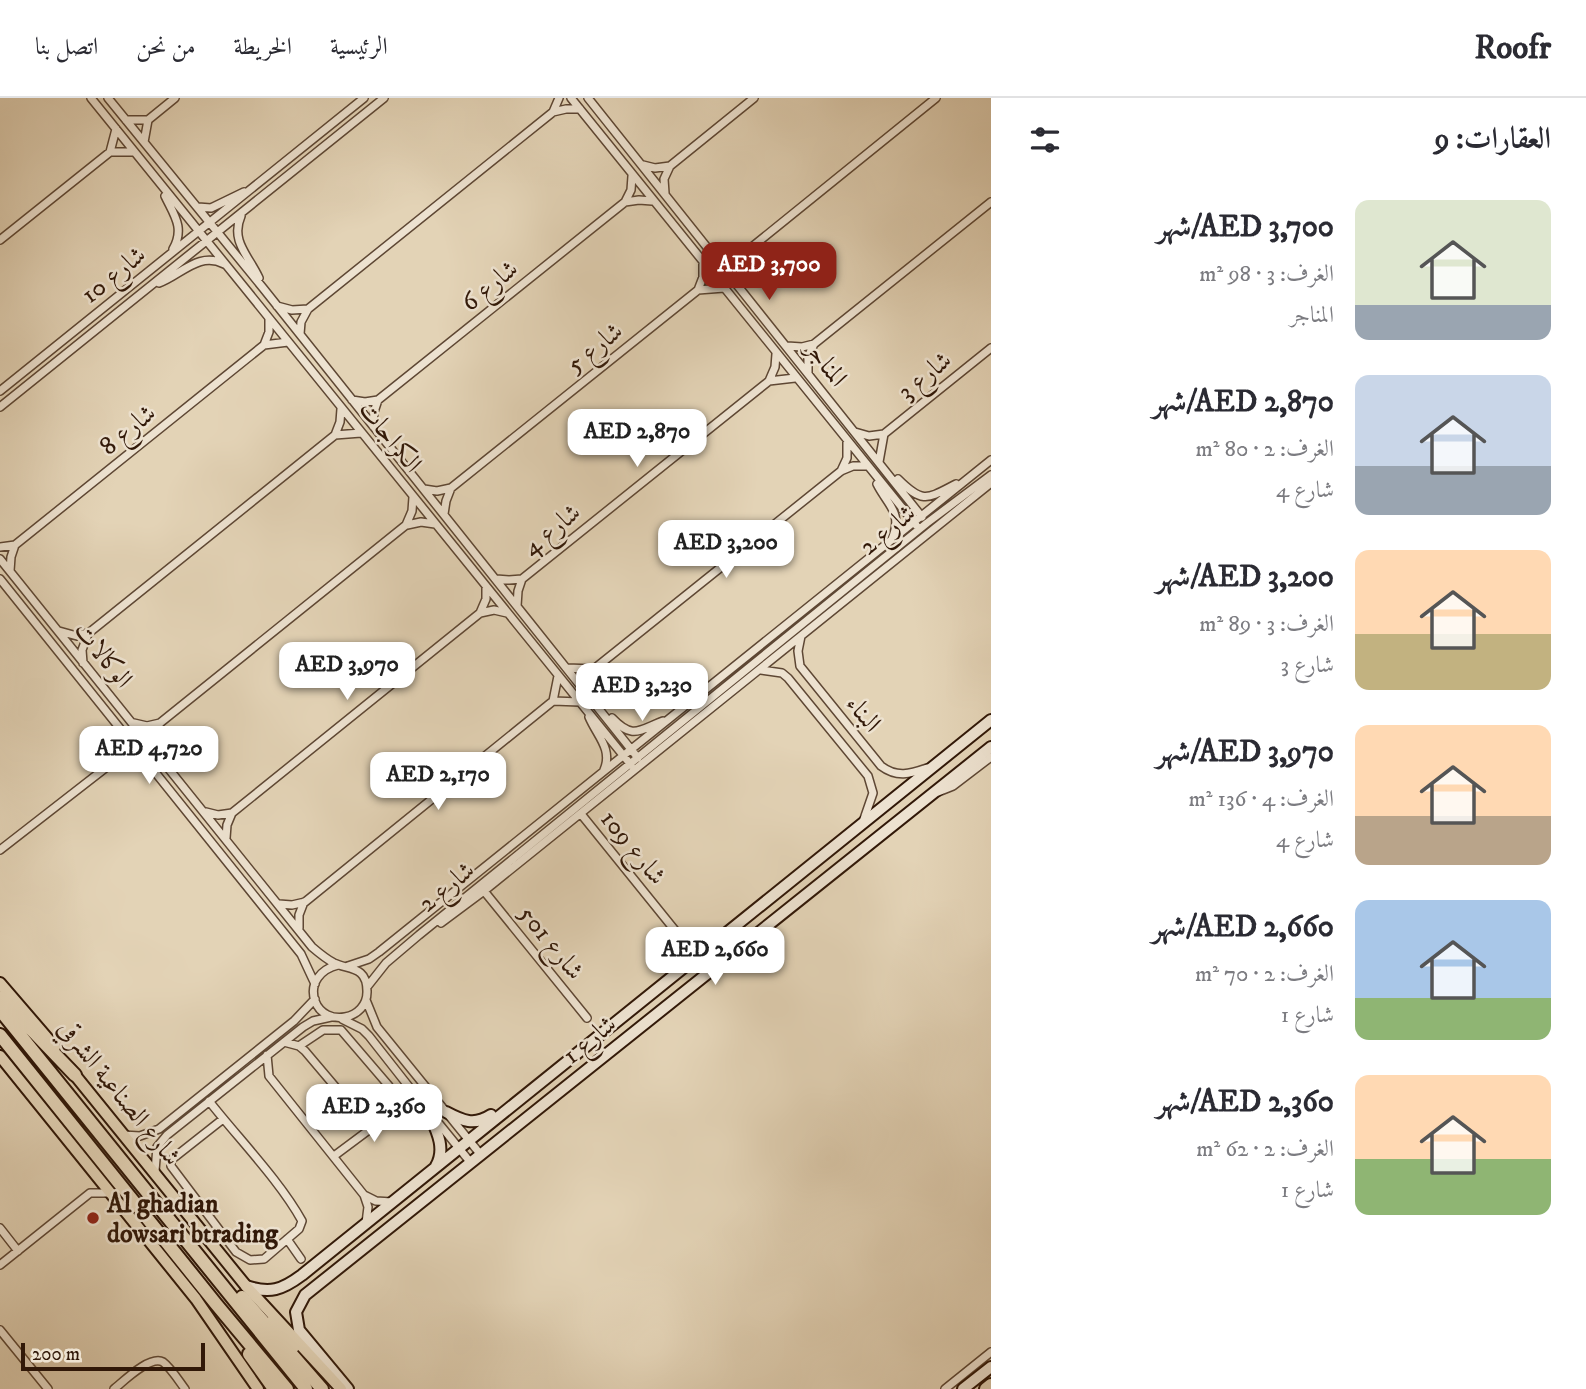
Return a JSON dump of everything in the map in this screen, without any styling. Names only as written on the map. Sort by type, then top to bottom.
[{"type":"highway","points":[[0,997],[75,1075]]},
{"type":"highway","points":[[0,1010],[306,1389]]},
{"type":"highway","points":[[0,1035],[287,1389]]},
{"type":"highway","points":[[203,1259],[242,1297],[322,1389]]},
{"type":"highway","points":[[216,1304],[268,1388]]},
{"type":"highway","points":[[274,1319],[330,1389]]},
{"type":"highway","points":[[986,1389],[991,1385]]},
{"type":"main road","name":"شارع الصناعية الشرقي","points":[[0,983],[50,1040],[75,1075],[246,1286],[341,1389]]},
{"type":"main road","points":[[0,1056],[268,1388]]},
{"type":"street","name":"الكراجات","points":[[91,98],[631,765]]},
{"type":"street","name":"الكراجات","points":[[108,98],[638,758]]},
{"type":"street","points":[[126,120],[148,120],[175,98]]},
{"type":"street","name":"شارع 10","points":[[0,391],[364,98]]},
{"type":"street","name":"شارع 10","points":[[0,407],[384,98]]},
{"type":"street","points":[[553,112],[559,98]]},
{"type":"street","name":"المناجر","points":[[571,98],[920,530]]},
{"type":"street","points":[[665,194],[664,179],[670,166],[754,98]]},
{"type":"street","points":[[715,256],[729,258],[742,255],[936,98]]},
{"type":"street","name":"المناجر","points":[[591,100],[927,523]]},
{"type":"street","points":[[300,335],[301,322],[308,309],[553,112],[580,109]]},
{"type":"street","points":[[144,142],[148,120]]},
{"type":"street","points":[[0,240],[110,152],[116,129]]},
{"type":"street","points":[[110,152],[134,152]]},
{"type":"street","points":[[641,164],[655,168],[670,166]]},
{"type":"street","points":[[625,202],[631,190],[632,176]]},
{"type":"street","name":"الكراجات","points":[[163,188],[179,226],[178,238],[171,254]]},
{"type":"street","name":"شارع 10","points":[[198,207],[211,208],[251,189]]},
{"type":"street","points":[[625,202],[652,201]]},
{"type":"street","name":"شارع 6","points":[[378,400],[625,202]]},
{"type":"street","points":[[787,346],[802,347],[814,344],[991,202]]},
{"type":"street","name":"الكراجات","points":[[243,212],[237,229],[238,241],[263,288]]},
{"type":"street","points":[[736,282],[736,268],[742,255]]},
{"type":"street","name":"شارع 10","points":[[151,286],[173,277],[196,262],[211,260],[226,265]]},
{"type":"street","points":[[703,263],[703,277],[698,290],[724,288]]},
{"type":"street","name":"شارع 5","points":[[451,488],[698,290]]},
{"type":"street","points":[[277,306],[292,310],[308,309]]},
{"type":"street","points":[[269,318],[269,332],[264,345],[288,342]]},
{"type":"street","points":[[808,374],[808,357],[814,344]]},
{"type":"street","name":"شارع 8","points":[[15,545],[264,345]]},
{"type":"street","name":"شارع 3","points":[[855,432],[869,436],[884,434],[991,348]]},
{"type":"street","points":[[769,381],[775,368],[776,353]]},
{"type":"street","points":[[769,381],[795,378]]},
{"type":"street","name":"شارع 4","points":[[517,606],[517,591],[522,579],[769,381]]},
{"type":"street","points":[[352,400],[378,400],[373,426]]},
{"type":"street","points":[[83,663],[83,643],[90,632],[335,435],[340,422],[341,407]]},
{"type":"street","points":[[335,435],[362,433]]},
{"type":"street","name":"شارع 3","points":[[879,462],[884,434]]},
{"type":"street","points":[[841,471],[847,458],[847,441]]},
{"type":"street","name":"شارع 2","points":[[348,966],[369,959],[379,952],[991,460]]},
{"type":"street","points":[[589,695],[589,682],[594,669],[841,471],[852,466],[867,466]]},
{"type":"street","name":"شارع 2","points":[[886,471],[914,494],[924,497],[934,496],[967,480]]},
{"type":"street","name":"المناجر","points":[[873,474],[896,514],[897,526],[892,540]]},
{"type":"street","name":"شارع 2","points":[[367,987],[386,963],[419,935],[927,523],[991,475]]},
{"type":"street","name":"شارع 2","points":[[419,935],[440,924],[484,891],[991,483]]},
{"type":"street","points":[[423,488],[437,491],[451,488]]},
{"type":"street","points":[[444,514],[451,488]]},
{"type":"street","points":[[406,525],[412,511],[413,496]]},
{"type":"street","points":[[133,723],[147,726],[160,723],[406,525],[421,522],[435,524]]},
{"type":"street","points":[[0,547],[15,545],[10,572]]},
{"type":"street","name":"الوكالات","points":[[0,559],[312,947],[338,965]]},
{"type":"street","name":"الوكالات","points":[[0,579],[301,954],[315,984]]},
{"type":"street","name":"شارع 4","points":[[496,579],[522,579]]},
{"type":"street","points":[[480,613],[486,599],[486,586]]},
{"type":"street","points":[[205,812],[218,816],[232,813],[480,613],[494,610],[508,613]]},
{"type":"street","points":[[58,631],[71,636],[90,632]]},
{"type":"street","name":"البناء","points":[[801,636],[798,651],[800,666],[881,766],[889,772],[905,774],[934,765]]},
{"type":"street","points":[[567,668],[594,669]]},
{"type":"street","name":"البناء","points":[[760,670],[782,673],[788,678],[868,776],[873,793],[863,823]]},
{"type":"street","points":[[279,904],[304,902],[553,701],[558,675]]},
{"type":"street","points":[[553,701],[580,702]]},
{"type":"street","name":"الكراجات","points":[[586,710],[606,748],[607,763],[603,772]]},
{"type":"street","name":"شارع 2","points":[[601,710],[629,732],[641,731],[670,719]]},
{"type":"street","name":"شارع 1","points":[[246,1286],[274,1292],[317,1264],[991,720]]},
{"type":"street","points":[[153,749],[160,723]]},
{"type":"street","points":[[0,850],[135,745]]},
{"type":"street","name":"شارع 1","points":[[348,1389],[299,1331],[296,1318],[301,1300],[310,1290],[991,747]]},
{"type":"street","points":[[931,795],[953,786],[991,757]]},
{"type":"street","points":[[226,838],[232,813]]},
{"type":"street","name":"شارع 109","points":[[581,814],[682,939]]},
{"type":"street","name":"شارع 501","points":[[484,891],[587,1018]]},
{"type":"street","points":[[299,930],[299,915],[304,902]]},
{"type":"street","points":[[677,971],[682,955],[682,939],[699,943],[717,940]]},
{"type":"street","points":[[332,1017],[321,1010],[315,999],[315,984],[323,971],[338,965],[348,966],[361,974],[367,987],[366,1000],[377,1027],[481,1155]]},
{"type":"street","points":[[123,1135],[140,1136],[159,1129],[293,1021],[315,999]]},
{"type":"street","points":[[341,1018],[357,1013],[366,1000]]},
{"type":"street","points":[[155,1172],[155,1154],[161,1142],[284,1041],[313,1021],[332,1017],[341,1018],[362,1029],[471,1163]]},
{"type":"street","points":[[299,1046],[323,1030],[335,1029],[345,1033],[389,1086]]},
{"type":"street","points":[[284,1041],[299,1046],[371,1129]]},
{"type":"street","points":[[369,1062],[382,1052]]},
{"type":"street","points":[[267,1055],[269,1076],[365,1195],[376,1201],[393,1202]]},
{"type":"street","points":[[446,1112],[464,1121],[478,1122],[524,1096]]},
{"type":"street","points":[[209,1101],[301,1219],[301,1227],[264,1259],[256,1261],[243,1258],[236,1252],[171,1166],[171,1160],[223,1119]]},
{"type":"street","points":[[334,1156],[397,1109]]},
{"type":"street","points":[[427,1110],[442,1150],[432,1171]]},
{"type":"street","points":[[90,1193],[95,1174]]},
{"type":"street","points":[[0,1265],[90,1193],[112,1194]]},
{"type":"street","points":[[365,1195],[368,1211],[365,1225]]},
{"type":"street","points":[[0,1228],[18,1251]]},
{"type":"street","points":[[287,1239],[301,1259],[302,1275]]},
{"type":"street","points":[[301,1259],[317,1264]]},
{"type":"street","points":[[0,1330],[48,1389]]},
{"type":"street","points":[[945,1389],[991,1352]]},
{"type":"street","points":[[114,1389],[147,1363],[156,1360],[165,1364],[185,1389]]},
{"type":"street","points":[[963,1389],[991,1367]]},
{"type":"place","name":"Al ghadian dowsari btrading","points":[[93,1218]]}]
